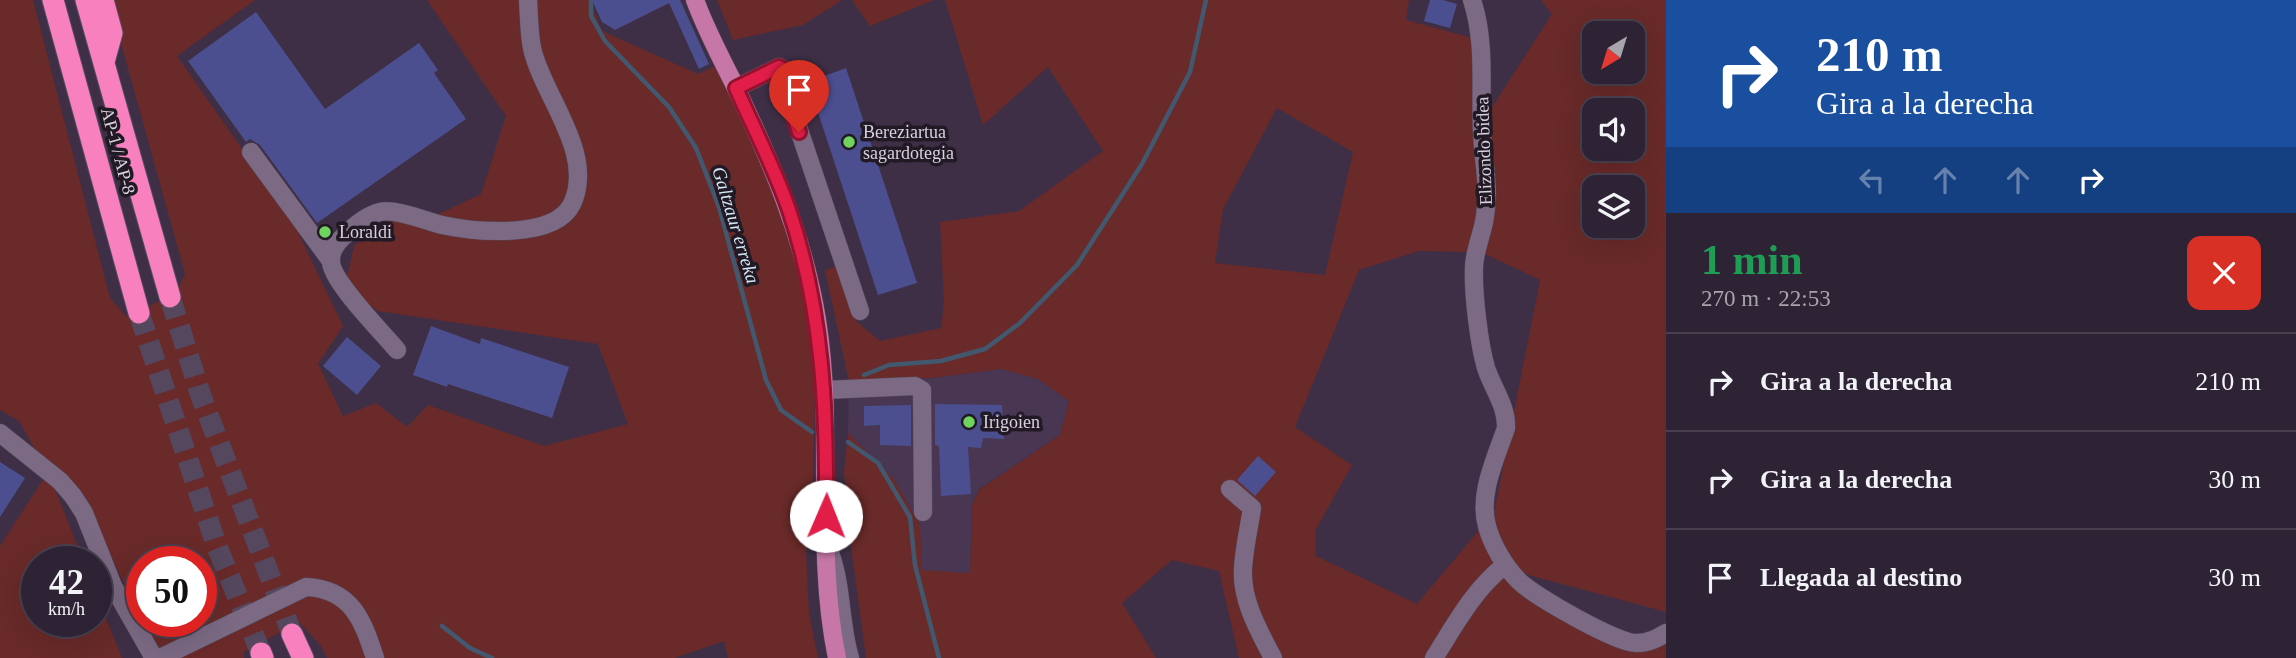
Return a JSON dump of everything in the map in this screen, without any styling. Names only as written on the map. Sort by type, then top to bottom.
[{"type":"highway","name":"AP-1 / AP-8","points":[[53,0],[139,313]]},
{"type":"highway","name":"AP-1 / AP-8","points":[[86,0],[170,297]]},
{"type":"highway","points":[[103,0],[112,33],[104,64]]},
{"type":"highway","points":[[292,634],[303,658]]},
{"type":"main road","points":[[695,0],[775,176],[796,230],[817,320],[825,390],[826,543],[837,658]]},
{"type":"street","points":[[397,350],[334,277],[331,261],[335,244],[360,223],[381,211],[462,228],[519,230],[544,226],[560,218],[571,205],[577,186],[572,144],[532,49],[528,0]]},
{"type":"street","name":"Elizondo bidea","points":[[1472,0],[1482,47],[1481,107],[1487,191],[1485,216],[1473,267],[1486,369],[1507,417],[1484,501],[1487,526],[1505,565],[1521,583],[1546,601],[1634,643],[1654,641],[1666,633]]},
{"type":"street","points":[[736,88],[779,67],[792,74],[797,84],[790,106],[860,311]]},
{"type":"street","points":[[251,152],[331,261]]},
{"type":"street","points":[[825,390],[915,386],[922,390],[923,512]]},
{"type":"street","points":[[0,433],[61,481],[83,513],[113,586],[154,658]]},
{"type":"street","points":[[1230,489],[1252,508],[1242,571],[1246,596],[1257,629],[1272,658]]},
{"type":"street","points":[[826,543],[838,576],[850,658]]},
{"type":"street","points":[[1434,658],[1471,601],[1490,577],[1505,565]]},
{"type":"street","points":[[160,658],[306,587],[327,591],[353,608],[364,623],[375,658]]},
{"type":"street","points":[[831,658],[833,638]]},
{"type":"shaded area","points":[[0,0],[33,0],[110,298],[126,316],[176,294],[185,274],[109,0],[255,0],[177,56],[292,220],[343,326],[318,364],[343,416],[376,403],[407,427],[428,405],[544,446],[628,424],[598,344],[378,311],[345,287],[354,246],[388,221],[422,222],[481,194],[506,116],[427,0],[590,0],[602,31],[698,74],[718,65],[771,185],[793,247],[807,299],[815,394],[813,479],[806,553],[809,613],[818,658],[728,658],[724,641],[675,658],[327,658],[321,646],[299,622],[244,652],[244,658],[165,658],[153,637],[217,637],[217,546],[126,546],[126,588],[112,558],[112,546],[106,546],[82,494],[49,474],[78,546],[21,546],[21,637],[112,637],[112,633],[122,658],[0,658],[0,546],[48,472],[19,421],[0,410]]},
{"type":"shaded area","points":[[717,0],[842,0],[803,25],[733,40]]},
{"type":"shaded area","points":[[852,0],[934,0],[870,26]]},
{"type":"shaded area","points":[[945,0],[1409,0],[1406,20],[1476,39],[1482,192],[1472,252],[1419,251],[1359,270],[1295,427],[1352,465],[1315,531],[1316,556],[1417,604],[1480,529],[1494,557],[1493,564],[1428,658],[1239,658],[1219,571],[1172,560],[1122,603],[1156,658],[866,658],[844,473],[848,433],[893,478],[920,524],[922,570],[970,573],[972,504],[980,489],[1060,435],[1069,401],[1038,379],[1001,369],[932,378],[849,382],[825,270],[837,266],[856,321],[880,341],[941,328],[944,302],[940,222],[1019,211],[1103,151],[1048,67],[983,125]],"holes":[[[1277,108],[1353,152],[1325,275],[1215,263],[1223,209]]]},
{"type":"shaded area","points":[[1541,0],[1666,0],[1666,612],[1525,574],[1504,546],[1494,513],[1540,280],[1483,253],[1487,115],[1552,14]]},
{"type":"shaded area","points":[[1001,369],[1038,379],[1069,401],[1060,435],[979,489],[972,504],[970,574],[922,570],[848,433],[849,382],[932,378]]},
{"type":"shaded area","points":[[1500,577],[1509,578],[1622,646],[1666,640],[1666,658],[1440,658],[1471,606]]},
{"type":"building","points":[[592,0],[680,0],[709,64],[699,69],[669,3],[615,30],[602,22]]},
{"type":"building","points":[[1430,0],[1457,4],[1450,28],[1424,21]]},
{"type":"building","points":[[256,12],[325,109],[419,43],[438,70],[434,73],[466,119],[317,223],[260,145],[250,139],[246,142],[188,61]]},
{"type":"building","name":"Bereziartua sagardotegia","points":[[846,68],[917,283],[878,295],[808,82]]},
{"type":"building","points":[[431,326],[480,344],[481,338],[569,367],[552,418],[413,375]]},
{"type":"building","points":[[347,337],[381,366],[357,395],[323,366]]},
{"type":"building","name":"Irigoien","points":[[935,404],[1002,405],[1004,439],[983,438],[981,448],[968,447],[971,494],[941,496],[939,446],[935,445]]},
{"type":"building","points":[[911,405],[911,446],[880,445],[880,425],[864,426],[864,406]]},
{"type":"building","points":[[1258,456],[1276,472],[1255,496],[1237,480]]},
{"type":"building","points":[[0,462],[25,478],[0,517]]},
{"type":"waterway","name":"Galtzaur erreka","points":[[591,0],[591,16],[605,41],[669,107],[696,148],[719,207],[766,380],[781,410],[812,432]]},
{"type":"waterway","points":[[864,375],[889,365],[941,361],[985,349],[1020,323],[1077,265],[1142,164],[1190,72],[1206,0]]},
{"type":"waterway","name":"Galtzaur erreka","points":[[848,442],[878,463],[910,517],[915,565],[939,658]]},
{"type":"waterway","points":[[442,626],[470,648],[492,658]]},
{"type":"tunnel","points":[[170,297],[201,396],[292,634]]},
{"type":"tunnel","points":[[139,313],[217,547],[261,653]]},
{"type":"place","name":"Bereziartua sagardotegia","points":[[849,142]]},
{"type":"place","name":"Loraldi","points":[[325,232]]},
{"type":"place","name":"Irigoien","points":[[969,422]]},
{"type":"route","points":[[799,132],[790,106],[797,84],[792,74],[779,67],[736,88],[788,207],[812,293],[825,390],[826,516]]}]
